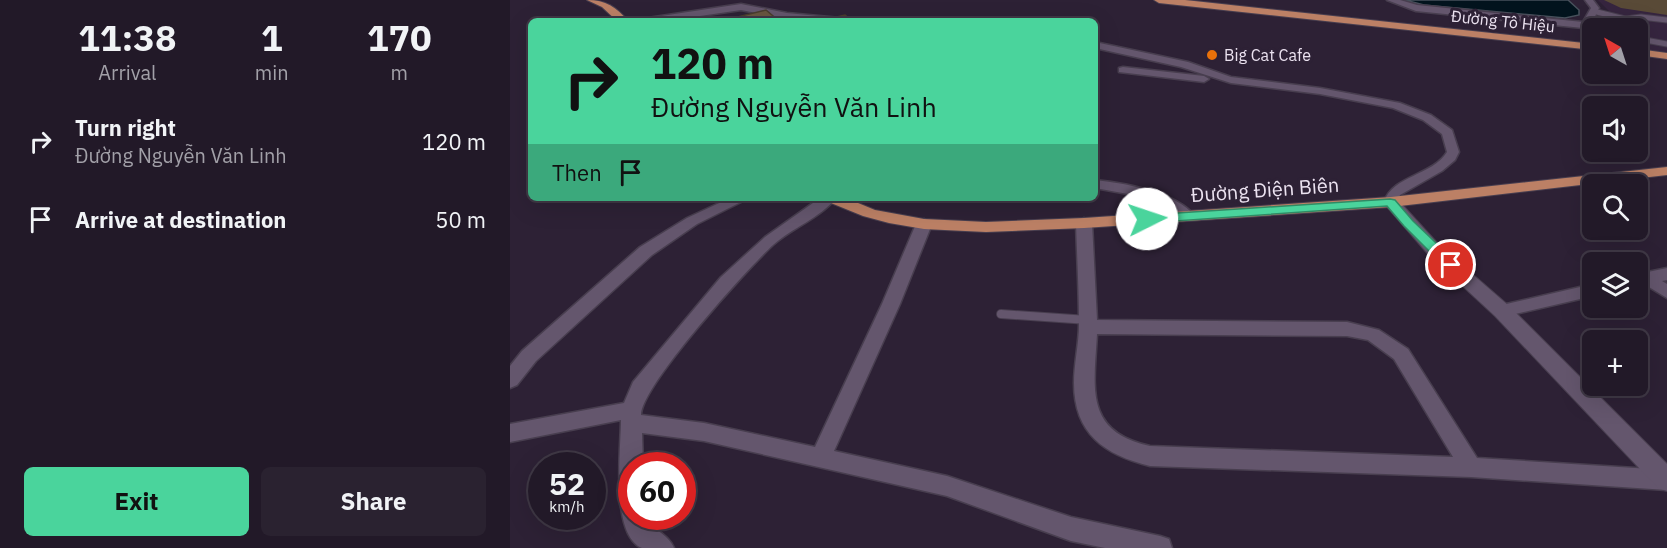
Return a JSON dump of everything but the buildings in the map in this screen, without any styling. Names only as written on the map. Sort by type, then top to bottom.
[{"type":"main road","points":[[592,0],[605,4],[620,18]]},
{"type":"main road","name":"Đường Tô Hiệu","points":[[1159,0],[1582,46]]},
{"type":"main road","points":[[1648,53],[1667,56]]},
{"type":"main road","name":"Đường Điện Biên","points":[[839,201],[869,213],[924,224],[987,227],[1084,223],[1390,202],[1667,171]]},
{"type":"street","points":[[1391,0],[1416,8],[1582,25]]},
{"type":"street","points":[[1589,0],[1594,5],[1590,18]]},
{"type":"street","points":[[668,18],[741,7],[808,18]]},
{"type":"street","points":[[1098,46],[1196,68],[1229,80]]},
{"type":"street","points":[[1123,70],[1229,80],[1380,101],[1440,126],[1450,137],[1452,156],[1443,166],[1394,192],[1390,202],[1434,250],[1502,311],[1667,480]]},
{"type":"street","points":[[1098,184],[1121,186],[1159,198],[1188,216]]},
{"type":"street","points":[[510,380],[529,356],[646,251],[692,221],[735,201]]},
{"type":"street","points":[[632,452],[632,416],[640,388],[727,281],[770,240],[827,201]]},
{"type":"street","points":[[1084,223],[1088,324],[1086,396],[1091,417],[1100,432],[1111,441],[1132,452],[1160,457],[1471,467],[1667,480]]},
{"type":"street","points":[[820,457],[891,304],[924,224]]},
{"type":"street","points":[[1648,278],[1667,274]]},
{"type":"street","points":[[1648,282],[1667,292]]},
{"type":"street","points":[[1502,311],[1582,293]]},
{"type":"street","points":[[1088,324],[1347,329],[1373,335],[1401,354],[1471,467]]},
{"type":"street","points":[[510,433],[632,416],[947,486],[1071,529],[1160,548]]},
{"type":"street","points":[[639,530],[662,548]]},
{"type":"lane","points":[[1593,11],[1622,18]]},
{"type":"lane","points":[[1634,18],[1667,20]]},
{"type":"lane","points":[[1648,40],[1667,44]]},
{"type":"lane","points":[[1001,314],[1088,324]]},
{"type":"shaded area","points":[[1598,0],[1648,0],[1667,4],[1667,52],[1648,50],[1648,18],[1607,18],[1609,11]]},
{"type":"water","points":[[1405,0],[1568,0],[1579,10],[1579,15],[1565,18],[1424,5]]},
{"type":"place","name":"Big Cat Cafe","points":[[1212,55]]},
{"type":"route","points":[[1147,219],[1390,202],[1408,224],[1451,265]]}]
